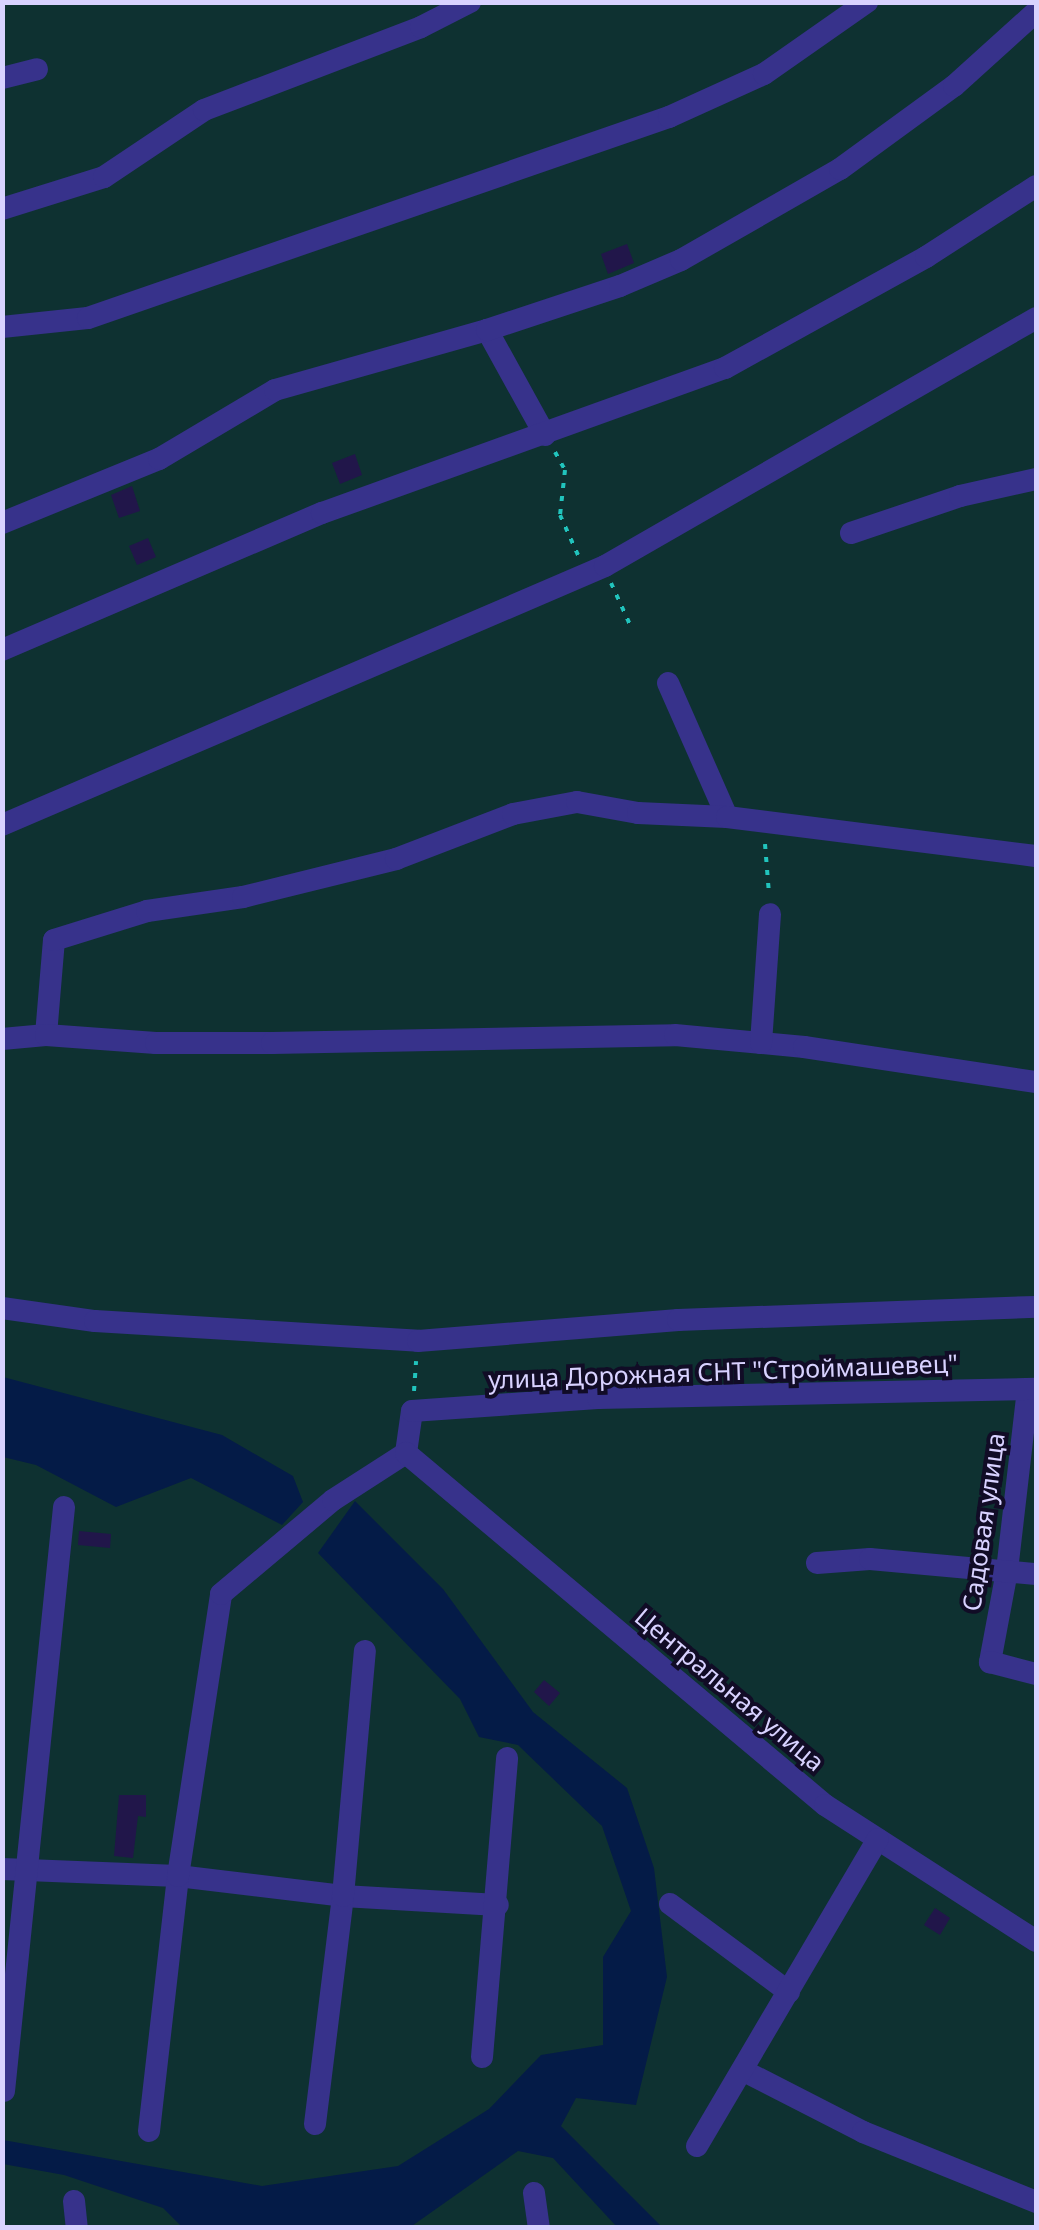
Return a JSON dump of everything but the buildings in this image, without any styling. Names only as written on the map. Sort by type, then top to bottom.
[{"type":"street","points":[[414,2],[421,27]]},
{"type":"street","points":[[2,209],[104,177],[204,110],[421,27],[470,2]]},
{"type":"street","points":[[2,328],[88,318],[669,117],[764,74],[867,2]]},
{"type":"street","points":[[2,523],[159,460],[275,390],[487,330],[620,286],[680,260],[840,169],[954,86],[1036,12]]},
{"type":"street","points":[[2,78],[37,69]]},
{"type":"street","points":[[2,650],[322,513],[725,368],[926,257],[1036,186]]},
{"type":"street","points":[[2,825],[584,571],[604,566],[1036,318]]},
{"type":"street","points":[[487,330],[545,434]]},
{"type":"street","points":[[850,533],[960,496],[1036,479]]},
{"type":"street","points":[[668,683],[727,817]]},
{"type":"street","points":[[46,1035],[54,940],[147,911],[243,897],[396,859],[513,814],[577,802],[638,813],[727,817],[1036,856]]},
{"type":"street","points":[[762,1043],[770,914]]},
{"type":"street","points":[[2,1039],[46,1035],[156,1043],[674,1035],[762,1043],[1036,1082]]},
{"type":"street","points":[[2,1308],[94,1321],[418,1341],[678,1320],[1036,1306]]},
{"type":"street","name":"улица Дорожная СНТ \"Строймашевец\"","points":[[412,1411],[598,1398],[1032,1389]]},
{"type":"street","name":"Садовая улица","points":[[1032,1389],[990,1662],[1036,1674]]},
{"type":"street","points":[[149,2131],[178,1876],[220,1594],[333,1500],[406,1453],[412,1411]]},
{"type":"street","name":"Центральная улица","points":[[406,1453],[825,1805],[1036,1941]]},
{"type":"street","points":[[4,2091],[13,1870],[64,1507]]},
{"type":"street","points":[[816,1564],[870,1559],[1036,1574]]},
{"type":"street","points":[[315,2124],[344,1896],[365,1651]]},
{"type":"street","points":[[482,2056],[498,1905],[507,1758]]},
{"type":"street","points":[[697,2146],[878,1839]]},
{"type":"street","points":[[13,1870],[178,1876],[344,1896],[498,1905]]},
{"type":"street","points":[[670,1904],[788,1992]]},
{"type":"street","points":[[744,2071],[863,2132],[1036,2202]]},
{"type":"street","points":[[534,2194],[539,2228]]},
{"type":"street","points":[[74,2201],[77,2228]]},
{"type":"path","points":[[545,434],[565,470],[560,515],[584,571]]},
{"type":"path","points":[[612,588],[632,628]]},
{"type":"path","points":[[764,822],[770,914]]},
{"type":"path","points":[[412,1411],[418,1341]]},
{"type":"green space","points":[[3,3],[1036,3],[1036,2227],[3,2228]]},
{"type":"water","points":[[3,1377],[222,1435],[293,1476],[303,1502],[282,1525],[191,1478],[116,1507],[36,1465],[3,1457]]},
{"type":"water","points":[[355,1501],[443,1589],[533,1712],[627,1788],[654,1868],[667,1977],[636,2105],[576,2098],[561,2126],[662,2227],[617,2227],[553,2158],[518,2151],[409,2228],[182,2227],[163,2208],[64,2175],[3,2164],[3,2140],[262,2186],[398,2166],[489,2109],[541,2055],[603,2045],[603,1957],[631,1911],[602,1826],[518,1745],[479,1737],[460,1699],[318,1553]]}]
